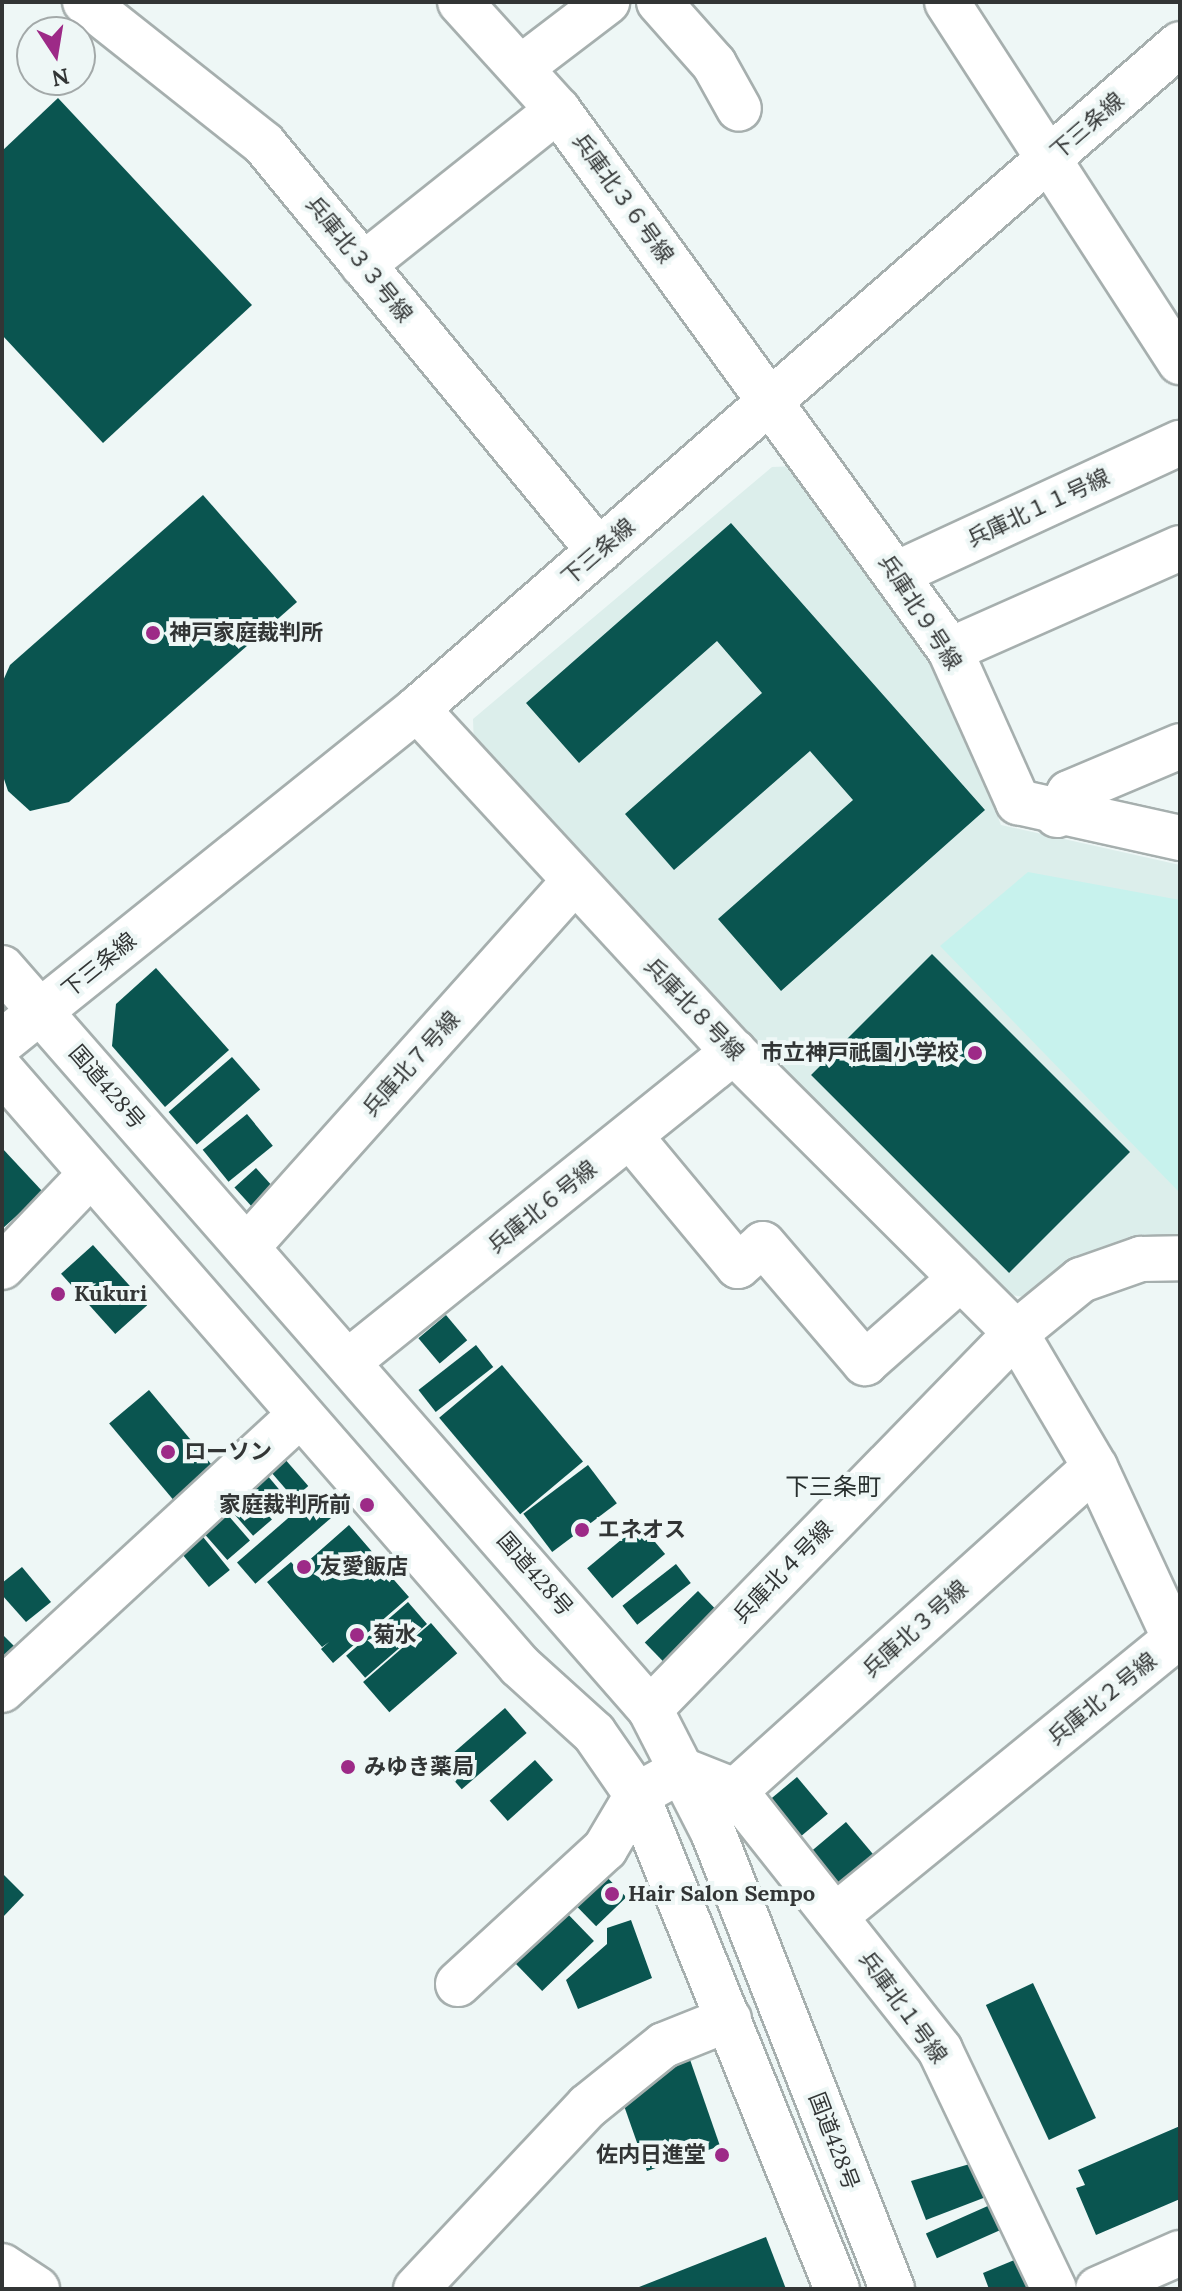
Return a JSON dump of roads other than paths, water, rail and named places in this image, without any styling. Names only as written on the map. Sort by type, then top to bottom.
[{"type":"main road","name":"兵庫北３３号線","points":[[85,2],[264,144],[599,551]]},
{"type":"main road","name":"兵庫北３６号線","points":[[460,2],[523,66],[558,110],[773,403]]},
{"type":"main road","points":[[523,66],[607,2]]},
{"type":"main road","points":[[659,2],[714,64],[739,109]]},
{"type":"main road","points":[[947,2],[1045,163],[1180,362]]},
{"type":"main road","name":"下三条線","points":[[2,1042],[417,709],[773,403],[1180,44]]},
{"type":"main road","points":[[363,265],[558,110]]},
{"type":"main road","name":"兵庫北９号線","points":[[773,403],[950,650],[1018,802],[1057,815],[1180,838]]},
{"type":"main road","name":"兵庫北１１号線","points":[[896,574],[1180,443]]},
{"type":"main road","points":[[950,650],[1180,548]]},
{"type":"main road","name":"兵庫北８号線","points":[[417,709],[734,1052],[1016,1333]]},
{"type":"main road","points":[[1057,815],[1069,793],[1180,746]]},
{"type":"main road","name":"兵庫北７号線","points":[[248,1246],[574,882]]},
{"type":"main road","name":"国道428号","points":[[2,968],[349,1361],[650,1709],[682,1770],[892,2289]]},
{"type":"main road","name":"兵庫北６号線","points":[[349,1361],[734,1052]]},
{"type":"main road","points":[[2,1071],[520,1666],[594,1733],[637,1795],[837,2289]]},
{"type":"main road","points":[[630,1136],[738,1266],[763,1244],[865,1363],[961,1278]]},
{"type":"main road","points":[[2,1267],[91,1174]]},
{"type":"main road","name":"兵庫北４号線","points":[[650,1709],[1016,1333],[1081,1280],[1141,1259],[1180,1258]]},
{"type":"main road","name":"兵庫北２号線","points":[[835,1916],[1175,1639],[1095,1467],[1016,1333]]},
{"type":"main road","points":[[2,1690],[300,1415]]},
{"type":"main road","name":"兵庫北３号線","points":[[735,1791],[1095,1467]]},
{"type":"main road","points":[[458,1984],[605,1849],[637,1795],[682,1770],[735,1791]]},
{"type":"main road","name":"兵庫北１号線","points":[[735,1791],[940,2050],[1054,2289]]},
{"type":"main road","points":[[416,2289],[588,2106],[664,2045],[729,2019]]},
{"type":"main road","points":[[1098,2289],[1180,2253]]},
{"type":"main road","points":[[2,2266],[37,2289]]},
{"type":"place","name":"神戸家庭裁判所","points":[[153,633]]},
{"type":"place","name":"市立神戸祇園小学校","points":[[975,1053]]},
{"type":"place","name":"Kukuri","points":[[58,1294]]},
{"type":"place","name":"ローソン","points":[[168,1452]]},
{"type":"place","name":"家庭裁判所前","points":[[367,1505]]},
{"type":"place","name":"エネオス","points":[[582,1530]]},
{"type":"place","name":"友愛飯店","points":[[304,1567]]},
{"type":"place","name":"菊水","points":[[357,1635]]},
{"type":"place","name":"みゆき薬局","points":[[348,1767]]},
{"type":"place","name":"Hair Salon Sempo","points":[[612,1894]]},
{"type":"place","name":"佐内日進堂","points":[[722,2155]]},
{"type":"district","name":"下三条町","points":[[833,1487]]}]
